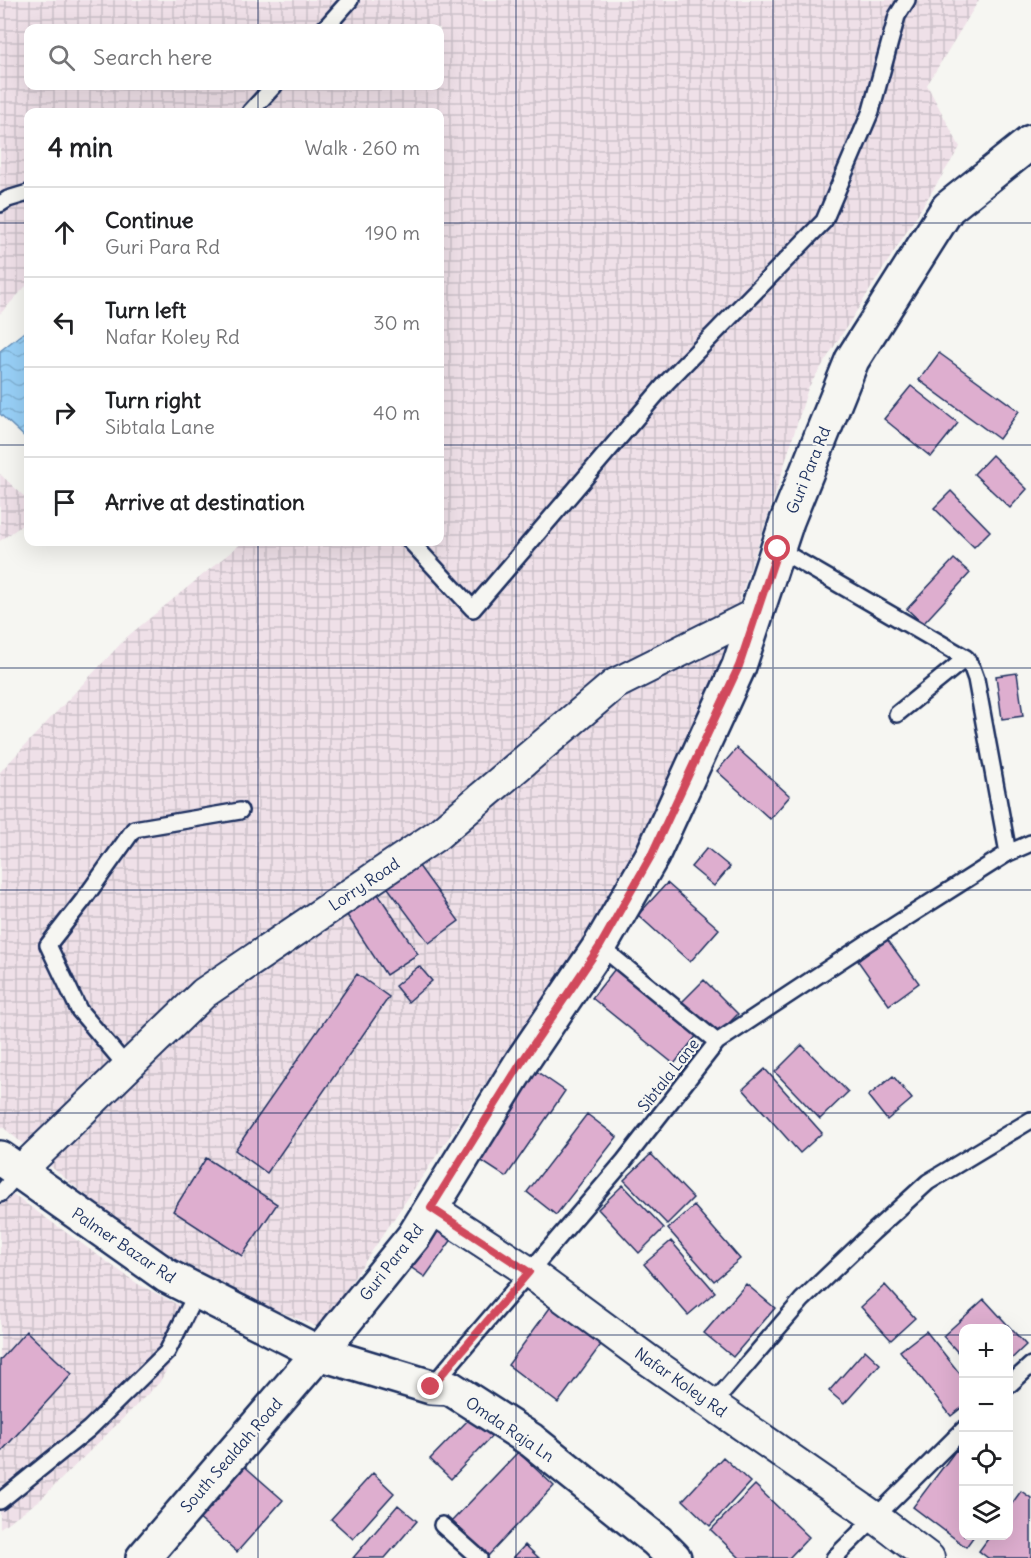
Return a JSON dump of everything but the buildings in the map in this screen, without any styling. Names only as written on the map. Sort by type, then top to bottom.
[{"type":"main road","name":"Guri Para Rd","points":[[319,1353],[414,1236],[521,1063],[600,946],[651,856],[739,666],[788,521],[852,360],[948,208],[1031,142]]},
{"type":"main road","name":"Palmer Bazar Rd","points":[[6,1175],[167,1276],[319,1353]]},
{"type":"main road","name":"Omda Raja Ln","points":[[319,1353],[431,1387],[450,1388],[531,1440],[657,1541],[674,1558]]},
{"type":"main road","name":"South Sealdah Road","points":[[143,1558],[319,1353]]},
{"type":"street","name":"Lorry Road","points":[[6,1175],[127,1067],[204,993],[436,835],[615,684],[757,613]]},
{"type":"street","name":"Nafar Koley Rd","points":[[431,1208],[529,1272],[929,1558]]},
{"type":"lane","points":[[329,24],[350,0]]},
{"type":"lane","points":[[415,546],[473,609],[667,382],[824,221],[871,111],[897,16],[907,0]]},
{"type":"lane","points":[[254,108],[270,90]]},
{"type":"lane","points":[[0,204],[24,194]]},
{"type":"lane","points":[[778,549],[966,658],[976,679],[1008,853]]},
{"type":"lane","points":[[897,714],[966,658]]},
{"type":"lane","points":[[127,1067],[79,1010],[48,945],[134,829],[240,811]]},
{"type":"lane","name":"Sibtala Lane","points":[[431,1387],[624,1161],[717,1042],[1008,853],[1031,843]]},
{"type":"lane","points":[[600,946],[717,1042]]},
{"type":"lane","points":[[712,1405],[802,1300],[928,1182],[1031,1120]]},
{"type":"lane","points":[[0,1501],[89,1429],[167,1352],[197,1292]]},
{"type":"lane","points":[[1013,1381],[1031,1365]]},
{"type":"lane","points":[[834,1558],[960,1432]]},
{"type":"lane","points":[[442,1525],[479,1558]]},
{"type":"shaded area","points":[[0,0],[979,0],[927,85],[960,147],[808,388],[741,595],[725,655],[627,874],[320,1328],[176,1269],[0,1125],[0,772],[128,636],[238,546],[444,546],[444,108],[24,108],[24,288],[0,314]]},
{"type":"shaded area","points":[[0,474],[24,496],[24,524],[0,541]]},
{"type":"shaded area","points":[[0,1185],[138,1284],[198,1315],[159,1383],[40,1500],[0,1528]]},
{"type":"water","points":[[24,332],[24,436],[0,414],[0,351]]},
{"type":"route","points":[[431,1387],[529,1272],[431,1208],[521,1063],[600,946],[651,856],[739,666],[778,549]]}]
